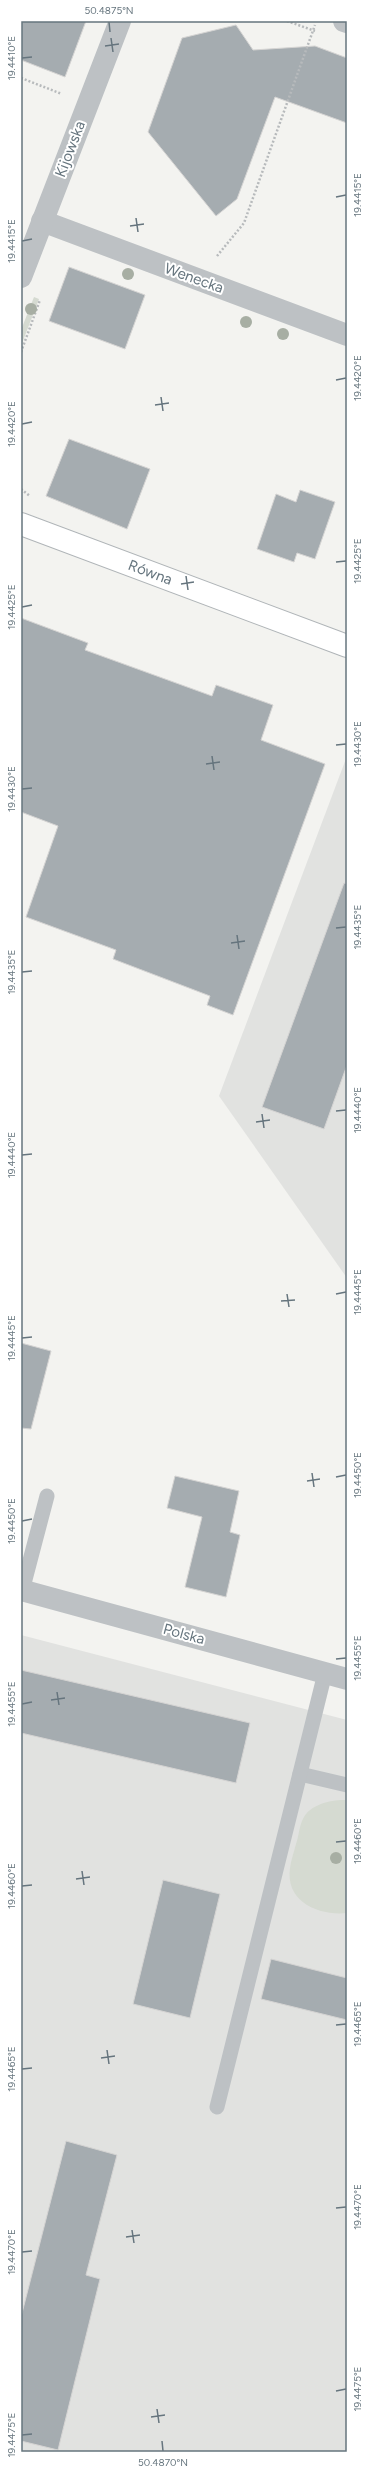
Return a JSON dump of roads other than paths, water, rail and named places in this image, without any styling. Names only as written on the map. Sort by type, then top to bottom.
[{"type":"street","name":"Kijowska","points":[[21,277],[120,21]]},
{"type":"street","name":"Wenecka","points":[[42,221],[347,335]]},
{"type":"street","name":"Równa","points":[[21,524],[347,646]]},
{"type":"street","name":"Polska","points":[[22,1590],[347,1679]]},
{"type":"lane","points":[[22,1590],[47,1496]]},
{"type":"lane","points":[[217,2107],[325,1673]]},
{"type":"lane","points":[[300,1774],[347,1785]]}]
